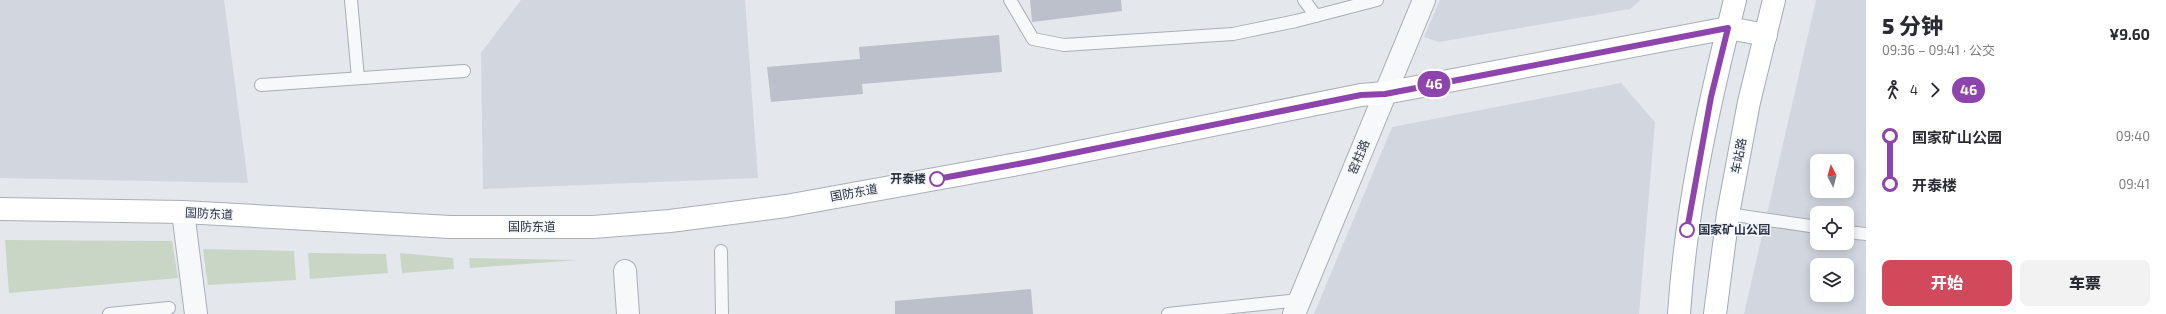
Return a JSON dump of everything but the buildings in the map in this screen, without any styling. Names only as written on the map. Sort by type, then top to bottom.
[{"type":"street","name":"窑柱路","points":[[1296,307],[1424,0]]},
{"type":"street","points":[[1679,314],[1682,260],[1700,155],[1711,97],[1735,0]]},
{"type":"street","name":"车站路","points":[[1715,314],[1728,214],[1749,102],[1774,0]]},
{"type":"street","name":"国防东道","points":[[0,209],[183,212],[450,227],[593,227],[670,221],[802,203],[1029,162],[1361,95],[1385,94],[1728,28],[1766,35]]},
{"type":"street","points":[[183,212],[196,314]]},
{"type":"street","points":[[625,271],[628,314]]},
{"type":"lane","points":[[351,0],[358,78]]},
{"type":"lane","points":[[1010,0],[1034,39],[1064,45],[1233,34],[1316,16],[1377,0]]},
{"type":"lane","points":[[1304,0],[1316,16]]},
{"type":"lane","points":[[261,85],[464,71]]},
{"type":"lane","points":[[1728,214],[1810,226]]},
{"type":"lane","points":[[1854,233],[1866,234]]},
{"type":"lane","points":[[722,250],[722,314]]},
{"type":"lane","points":[[1168,314],[1296,307]]},
{"type":"lane","points":[[109,314],[169,308]]},
{"type":"shaded area","points":[[0,0],[224,0],[248,183],[0,178]]},
{"type":"shaded area","points":[[521,0],[745,0],[758,178],[483,189],[481,53]]},
{"type":"shaded area","points":[[1440,0],[1641,0],[1630,9],[1439,42],[1424,37]]},
{"type":"shaded area","points":[[1816,0],[1866,0],[1866,314],[1744,314]]},
{"type":"shaded area","points":[[1621,83],[1655,122],[1639,314],[1314,314],[1392,127]]},
{"type":"green space","points":[[5,240],[172,241],[178,278],[9,293]]},
{"type":"green space","points":[[203,249],[294,251],[296,280],[208,285]]},
{"type":"green space","points":[[308,253],[386,254],[388,273],[310,279]]},
{"type":"green space","points":[[400,253],[453,258],[454,269],[402,273]]},
{"type":"green space","points":[[469,258],[578,260],[470,268]]},
{"type":"bus line","name":"46","points":[[937,179],[1029,162],[1361,95],[1385,94],[1728,28],[1711,97],[1687,230]]},
{"type":"place","name":"开泰楼","points":[[937,179]]},
{"type":"place","name":"国家矿山公园","points":[[1687,230]]}]
